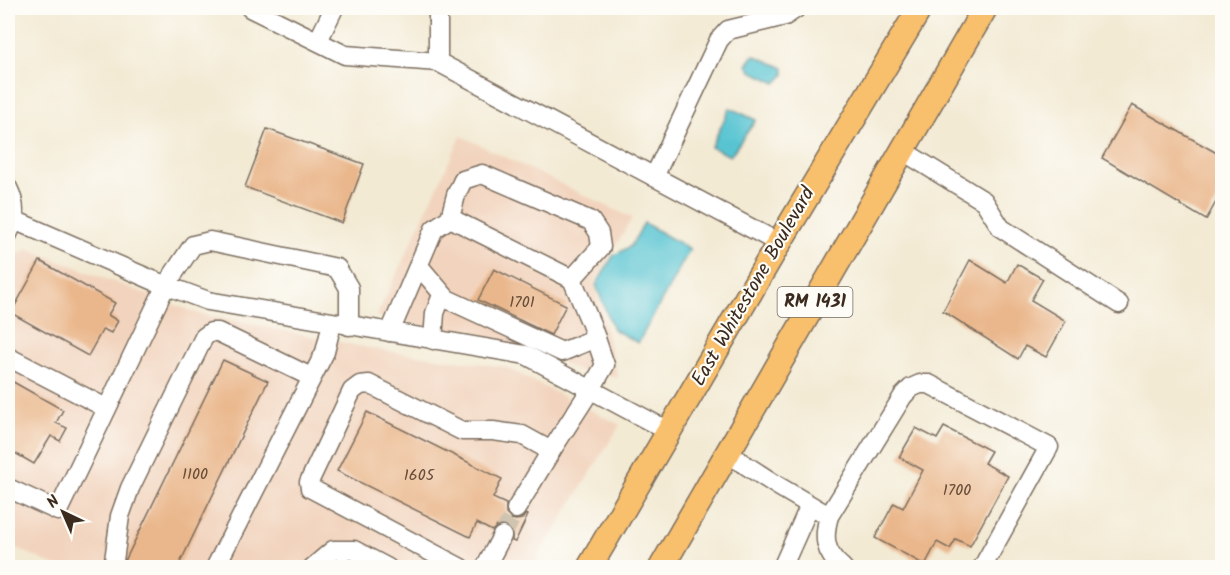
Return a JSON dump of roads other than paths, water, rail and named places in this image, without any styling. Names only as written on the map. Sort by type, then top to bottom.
[{"type":"main road","name":"East Whitestone Boulevard","points":[[589,567],[920,8]]},
{"type":"main road","name":"RM 1431","points":[[661,567],[985,8]]},
{"type":"street","points":[[250,8],[345,55],[438,62],[779,243]]},
{"type":"street","points":[[318,41],[334,8]]},
{"type":"street","points":[[438,8],[438,62]]},
{"type":"street","points":[[654,177],[719,40],[728,30],[785,16],[797,8]]},
{"type":"street","points":[[903,151],[984,201],[1001,228],[1119,304]]},
{"type":"street","points":[[390,332],[434,229],[450,218],[456,195],[464,180],[482,174],[591,221],[598,233],[601,247],[572,279]]},
{"type":"street","points":[[8,188],[15,208],[11,227],[208,301],[526,355],[670,432]]},
{"type":"street","points":[[450,218],[572,279],[605,365],[516,509]]},
{"type":"street","points":[[8,488],[58,511],[166,285],[193,245],[210,241],[337,268],[349,288],[340,324],[214,567]]},
{"type":"street","points":[[419,266],[447,299],[562,352],[596,338]]},
{"type":"street","points":[[433,339],[435,313],[442,295]]},
{"type":"street","points":[[113,567],[120,516],[130,488],[204,337],[211,332],[218,332],[311,377]]},
{"type":"street","points":[[8,357],[106,408]]},
{"type":"street","points":[[461,567],[310,488],[309,482],[352,391],[360,385],[369,384],[462,431],[493,431],[522,435],[551,451]]},
{"type":"street","points":[[843,567],[830,554],[825,544],[825,531],[830,516],[903,396],[911,388],[920,384],[929,384],[1049,447],[982,567]]},
{"type":"street","points":[[727,453],[830,516]]},
{"type":"street","points":[[782,567],[810,505]]},
{"type":"street","points":[[485,567],[502,536]]},
{"type":"street","points":[[312,567],[333,550],[354,550],[388,567]]},
{"type":"water","points":[[754,55],[784,68],[784,75],[776,83],[751,71],[747,65]]},
{"type":"water","points":[[730,108],[756,120],[730,156],[711,147]]},
{"type":"water","points":[[644,223],[690,249],[638,343],[613,329],[596,285],[613,256],[631,246]]},
{"type":"tunnel","points":[[502,536],[516,509]]}]
